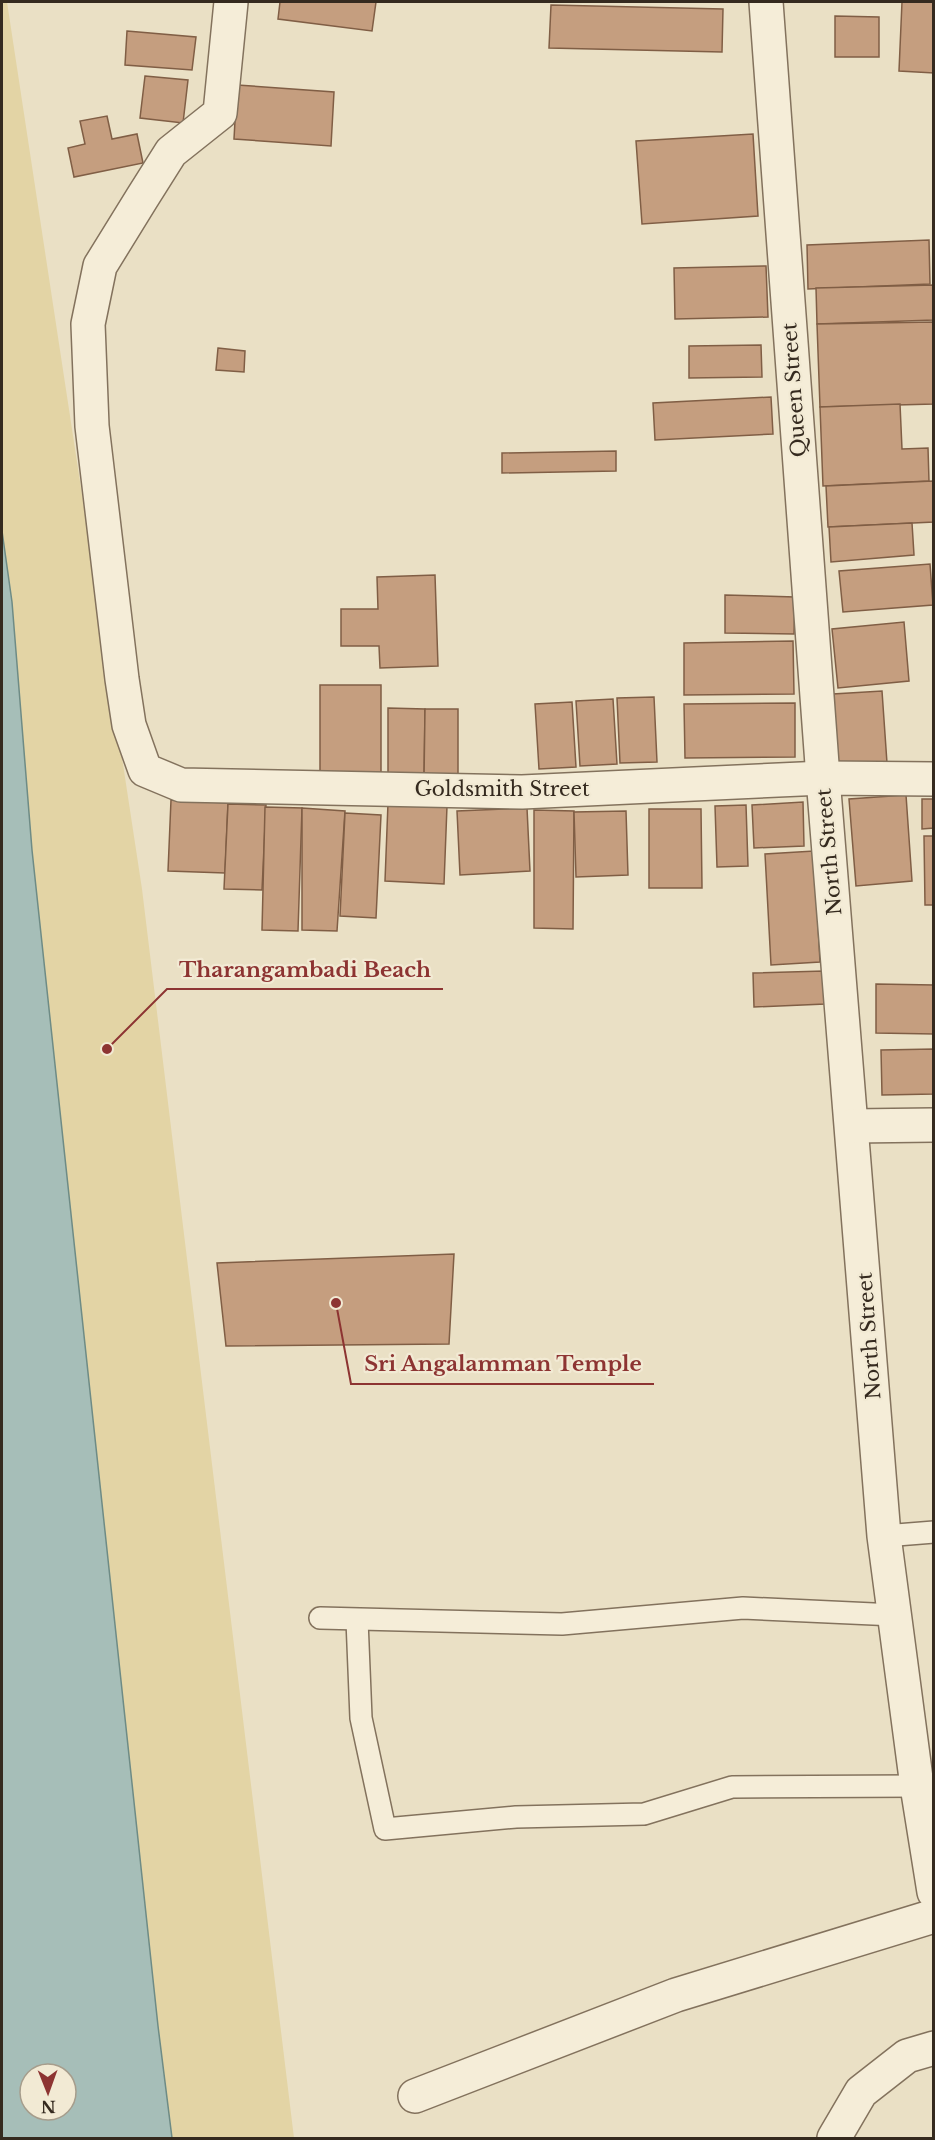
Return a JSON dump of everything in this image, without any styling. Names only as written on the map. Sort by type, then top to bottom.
[{"type":"street","name":"Goldsmith Street","points":[[231,2],[220,113],[171,152],[142,198],[100,266],[88,324],[92,426],[129,725],[146,770],[181,785],[522,792],[823,778],[933,779]]},
{"type":"street","name":"Queen Street","points":[[766,2],[823,778]]},
{"type":"street","name":"North Street","points":[[823,778],[884,1536],[916,1786],[933,1892]]},
{"type":"street","points":[[852,1126],[933,1125]]},
{"type":"street","points":[[415,2096],[676,1995],[933,1916]]},
{"type":"street","points":[[834,2139],[861,2092],[907,2056],[933,2048]]},
{"type":"lane","points":[[884,1536],[933,1532]]},
{"type":"lane","points":[[320,1618],[562,1624],[743,1608],[895,1615]]},
{"type":"lane","points":[[357,1620],[361,1718],[385,1829],[516,1817],[644,1814],[732,1787],[916,1786]]},
{"type":"sand","points":[[2,2],[7,2],[142,889],[294,2138],[172,2138],[158,2026],[32,850],[12,602],[2,531]]},
{"type":"water","points":[[2,531],[12,602],[32,850],[158,2026],[172,2138],[2,2138]]},
{"type":"building","points":[[280,2],[376,2],[372,31],[278,19]]},
{"type":"building","points":[[902,2],[934,2],[934,73],[899,71]]},
{"type":"building","points":[[551,5],[723,9],[722,52],[549,48]]},
{"type":"building","points":[[835,16],[879,17],[879,57],[835,57]]},
{"type":"building","points":[[127,31],[196,37],[192,70],[125,65]]},
{"type":"building","points":[[145,76],[188,80],[183,123],[140,118]]},
{"type":"building","points":[[237,85],[334,92],[331,146],[234,139]]},
{"type":"building","points":[[107,116],[112,139],[137,134],[143,163],[74,177],[68,148],[85,144],[80,121]]},
{"type":"building","points":[[753,134],[758,216],[642,224],[636,141]]},
{"type":"building","points":[[929,240],[930,284],[808,289],[807,245]]},
{"type":"building","points":[[766,266],[768,317],[675,319],[674,268]]},
{"type":"building","points":[[934,285],[934,320],[817,324],[816,288]]},
{"type":"building","points":[[934,322],[934,404],[820,407],[817,324]]},
{"type":"building","points":[[761,345],[762,377],[689,378],[689,346]]},
{"type":"building","points":[[218,348],[245,351],[244,372],[216,370]]},
{"type":"building","points":[[771,397],[773,434],[655,440],[653,403]]},
{"type":"building","points":[[900,404],[902,449],[928,448],[929,481],[823,486],[820,407]]},
{"type":"building","points":[[616,451],[616,471],[502,473],[502,453]]},
{"type":"building","points":[[933,481],[934,522],[828,527],[826,486]]},
{"type":"building","points":[[912,523],[914,555],[831,562],[829,527]]},
{"type":"building","points":[[930,564],[933,605],[843,612],[839,571]]},
{"type":"building","points":[[435,575],[438,666],[380,668],[379,646],[341,646],[341,609],[378,609],[377,577]]},
{"type":"building","points":[[725,595],[795,597],[794,634],[725,633]]},
{"type":"building","points":[[904,622],[909,681],[838,688],[832,629]]},
{"type":"building","points":[[793,641],[794,694],[684,695],[684,643]]},
{"type":"building","points":[[320,685],[381,685],[381,777],[320,776]]},
{"type":"building","points":[[882,691],[887,763],[838,766],[833,694]]},
{"type":"building","points":[[654,697],[657,762],[620,763],[617,698]]},
{"type":"building","points":[[613,699],[617,764],[580,766],[576,701]]},
{"type":"building","points":[[572,702],[576,767],[539,769],[535,704]]},
{"type":"building","points":[[795,703],[795,757],[685,758],[684,704]]},
{"type":"building","points":[[388,708],[425,709],[424,780],[388,779]]},
{"type":"building","points":[[425,709],[458,709],[458,780],[424,780]]},
{"type":"building","points":[[906,795],[912,881],[856,886],[849,799]]},
{"type":"building","points":[[922,799],[934,799],[934,828],[922,829]]},
{"type":"building","points":[[171,800],[228,803],[225,873],[168,871]]},
{"type":"building","points":[[803,802],[804,846],[754,848],[752,805]]},
{"type":"building","points":[[388,803],[447,806],[444,884],[385,881]]},
{"type":"building","points":[[228,804],[266,805],[262,890],[224,889]]},
{"type":"building","points":[[746,805],[748,866],[717,867],[715,806]]},
{"type":"building","points":[[265,807],[302,808],[298,931],[262,930]]},
{"type":"building","points":[[302,808],[345,811],[337,931],[302,930]]},
{"type":"building","points":[[527,808],[530,871],[460,875],[457,811]]},
{"type":"building","points":[[649,809],[701,809],[702,888],[649,888]]},
{"type":"building","points":[[534,810],[574,811],[573,929],[534,928]]},
{"type":"building","points":[[626,811],[628,875],[576,877],[574,812]]},
{"type":"building","points":[[345,813],[381,815],[376,918],[340,916]]},
{"type":"building","points":[[924,836],[934,836],[934,905],[925,905]]},
{"type":"building","points":[[814,851],[820,962],[771,965],[765,854]]},
{"type":"building","points":[[824,971],[825,1004],[754,1007],[753,973]]},
{"type":"building","points":[[876,984],[934,985],[934,1034],[876,1033]]},
{"type":"building","points":[[934,1049],[934,1094],[882,1095],[881,1050]]},
{"type":"building","points":[[454,1254],[449,1344],[226,1346],[217,1263]]},
{"type":"place","name":"Tharangambadi Beach","points":[[107,1049]]},
{"type":"place","name":"Sri Angalamman Temple","points":[[336,1303]]}]
